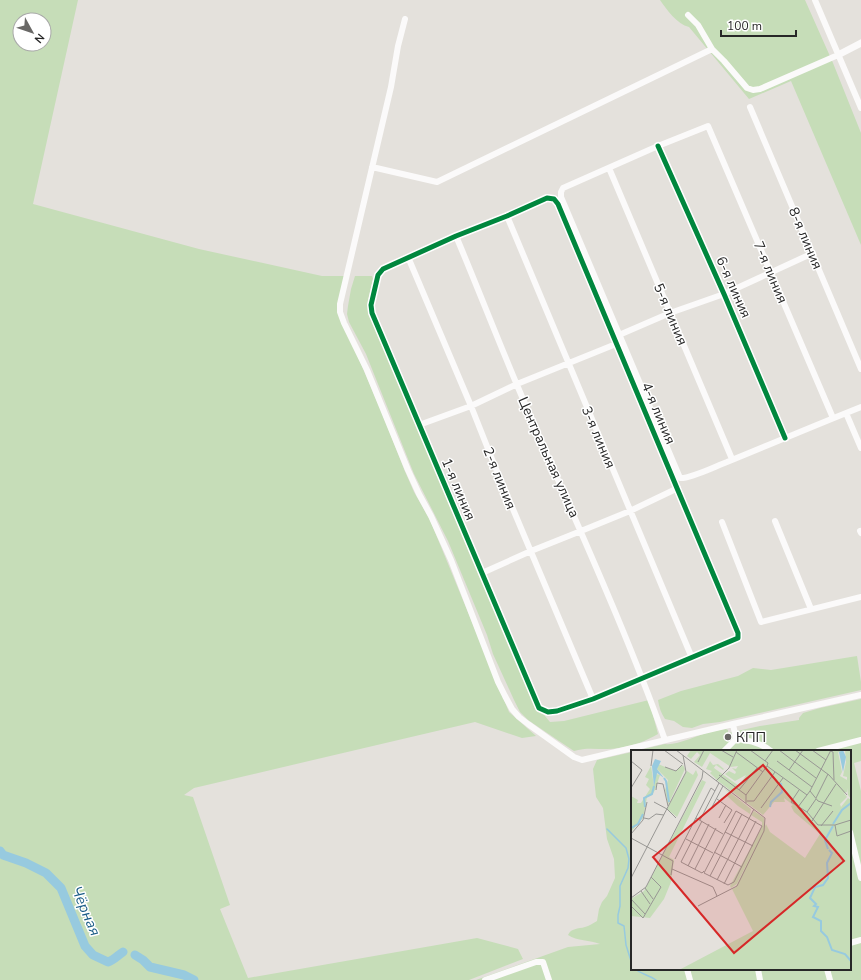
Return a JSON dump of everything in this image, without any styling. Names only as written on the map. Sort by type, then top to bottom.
[{"type":"street","points":[[815,0],[861,108]]},
{"type":"street","points":[[688,15],[698,25],[712,49],[724,60],[747,88],[753,90],[861,44]]},
{"type":"street","points":[[405,19],[340,304],[340,312],[367,370],[408,470],[431,516],[498,682],[512,709],[528,724],[574,757],[582,760],[861,695]]},
{"type":"street","points":[[372,167],[437,182],[712,49]]},
{"type":"street","name":"8-я линия","points":[[750,106],[861,369]]},
{"type":"street","name":"7-я линия","points":[[658,146],[708,126],[833,418]]},
{"type":"street","points":[[658,146],[563,188],[561,197],[680,478],[685,478],[861,407]]},
{"type":"street","name":"6-я линия","points":[[658,146],[724,294],[785,438]]},
{"type":"street","name":"5-я линия","points":[[609,168],[732,459]]},
{"type":"street","name":"4-я линия","points":[[507,216],[547,198],[554,199],[558,204],[678,488],[738,633],[738,638],[692,658]]},
{"type":"street","points":[[408,257],[507,216]]},
{"type":"street","name":"3-я линия","points":[[507,216],[692,658]]},
{"type":"street","name":"Центральная улица","points":[[456,236],[642,678],[665,740]]},
{"type":"street","points":[[619,335],[670,313],[724,294],[813,253]]},
{"type":"street","name":"1-я линия","points":[[408,257],[383,269],[378,275],[370,305],[372,313],[539,708],[548,712],[557,711],[593,699]]},
{"type":"street","name":"2-я линия","points":[[408,257],[593,699]]},
{"type":"street","points":[[419,425],[471,406],[517,384],[616,344]]},
{"type":"street","points":[[846,413],[861,448]]},
{"type":"street","points":[[482,573],[530,551],[630,511],[678,488]]},
{"type":"street","points":[[775,521],[811,609]]},
{"type":"street","points":[[722,522],[761,622],[861,597]]},
{"type":"street","points":[[593,699],[692,658]]},
{"type":"street","points":[[733,724],[736,739]]},
{"type":"street","points":[[725,750],[736,739]]},
{"type":"street","points":[[736,739],[754,742],[770,750]]},
{"type":"street","points":[[830,750],[861,740]]},
{"type":"street","points":[[851,836],[861,878]]},
{"type":"street","points":[[851,943],[861,940]]},
{"type":"street","points":[[485,980],[536,962],[543,962],[549,980]]},
{"type":"street","points":[[687,970],[690,980]]},
{"type":"street","points":[[758,970],[760,980]]},
{"type":"street","points":[[827,970],[830,980]]},
{"type":"green space","points":[[0,0],[78,0],[33,204],[199,249],[322,276],[346,276],[338,307],[404,469],[414,492],[430,520],[509,712],[536,736],[522,738],[475,722],[194,788],[184,795],[193,797],[230,905],[220,909],[248,978],[477,938],[518,949],[523,959],[469,980],[0,980]]},
{"type":"green space","points":[[660,0],[805,0],[833,63],[861,133],[861,245],[791,81],[749,99],[689,27],[676,20]]},
{"type":"green space","points":[[355,276],[372,276],[373,279],[368,301],[368,313],[540,710],[550,722],[564,721],[649,700],[658,734],[639,743],[624,747],[574,751],[528,720],[520,712],[493,654],[487,635],[448,541],[414,474],[366,354],[349,322],[347,314],[348,306]]},
{"type":"green space","points":[[857,656],[861,690],[720,722],[703,724],[692,728],[683,727],[674,721],[665,719],[659,705],[658,700],[681,691],[738,676],[753,668],[771,670]]},
{"type":"green space","points":[[861,699],[861,761],[854,763],[861,791],[861,980],[476,980],[568,947],[600,944],[568,935],[573,930],[586,927],[597,921],[599,909],[615,878],[614,859],[607,839],[603,808],[596,797],[593,769],[597,760],[631,752],[631,970],[851,970],[851,750],[639,750],[687,740],[716,730],[726,729],[728,730],[728,733],[799,720],[803,713]]},
{"type":"waterway","points":[[607,829],[626,848],[629,859],[628,868],[620,886],[618,923],[624,926],[626,945],[631,961]]},
{"type":"waterway","name":"Чёрная","points":[[0,851],[3,855],[26,863],[46,873],[61,888],[85,946],[93,955],[108,962],[123,952]]},
{"type":"waterway","name":"Чёрная","points":[[135,955],[150,967],[184,975],[194,980]]},
{"type":"waterway","points":[[637,970],[656,980]]},
{"type":"cycle path","points":[[658,146],[724,294],[785,438]]},
{"type":"cycle path","points":[[547,198],[554,199],[558,204],[738,633],[738,638],[593,699],[557,711],[548,712],[539,708],[372,313],[371,305],[378,275],[383,269],[456,236],[547,198]]},
{"type":"place","name":"КПП","points":[[728,737]]}]
